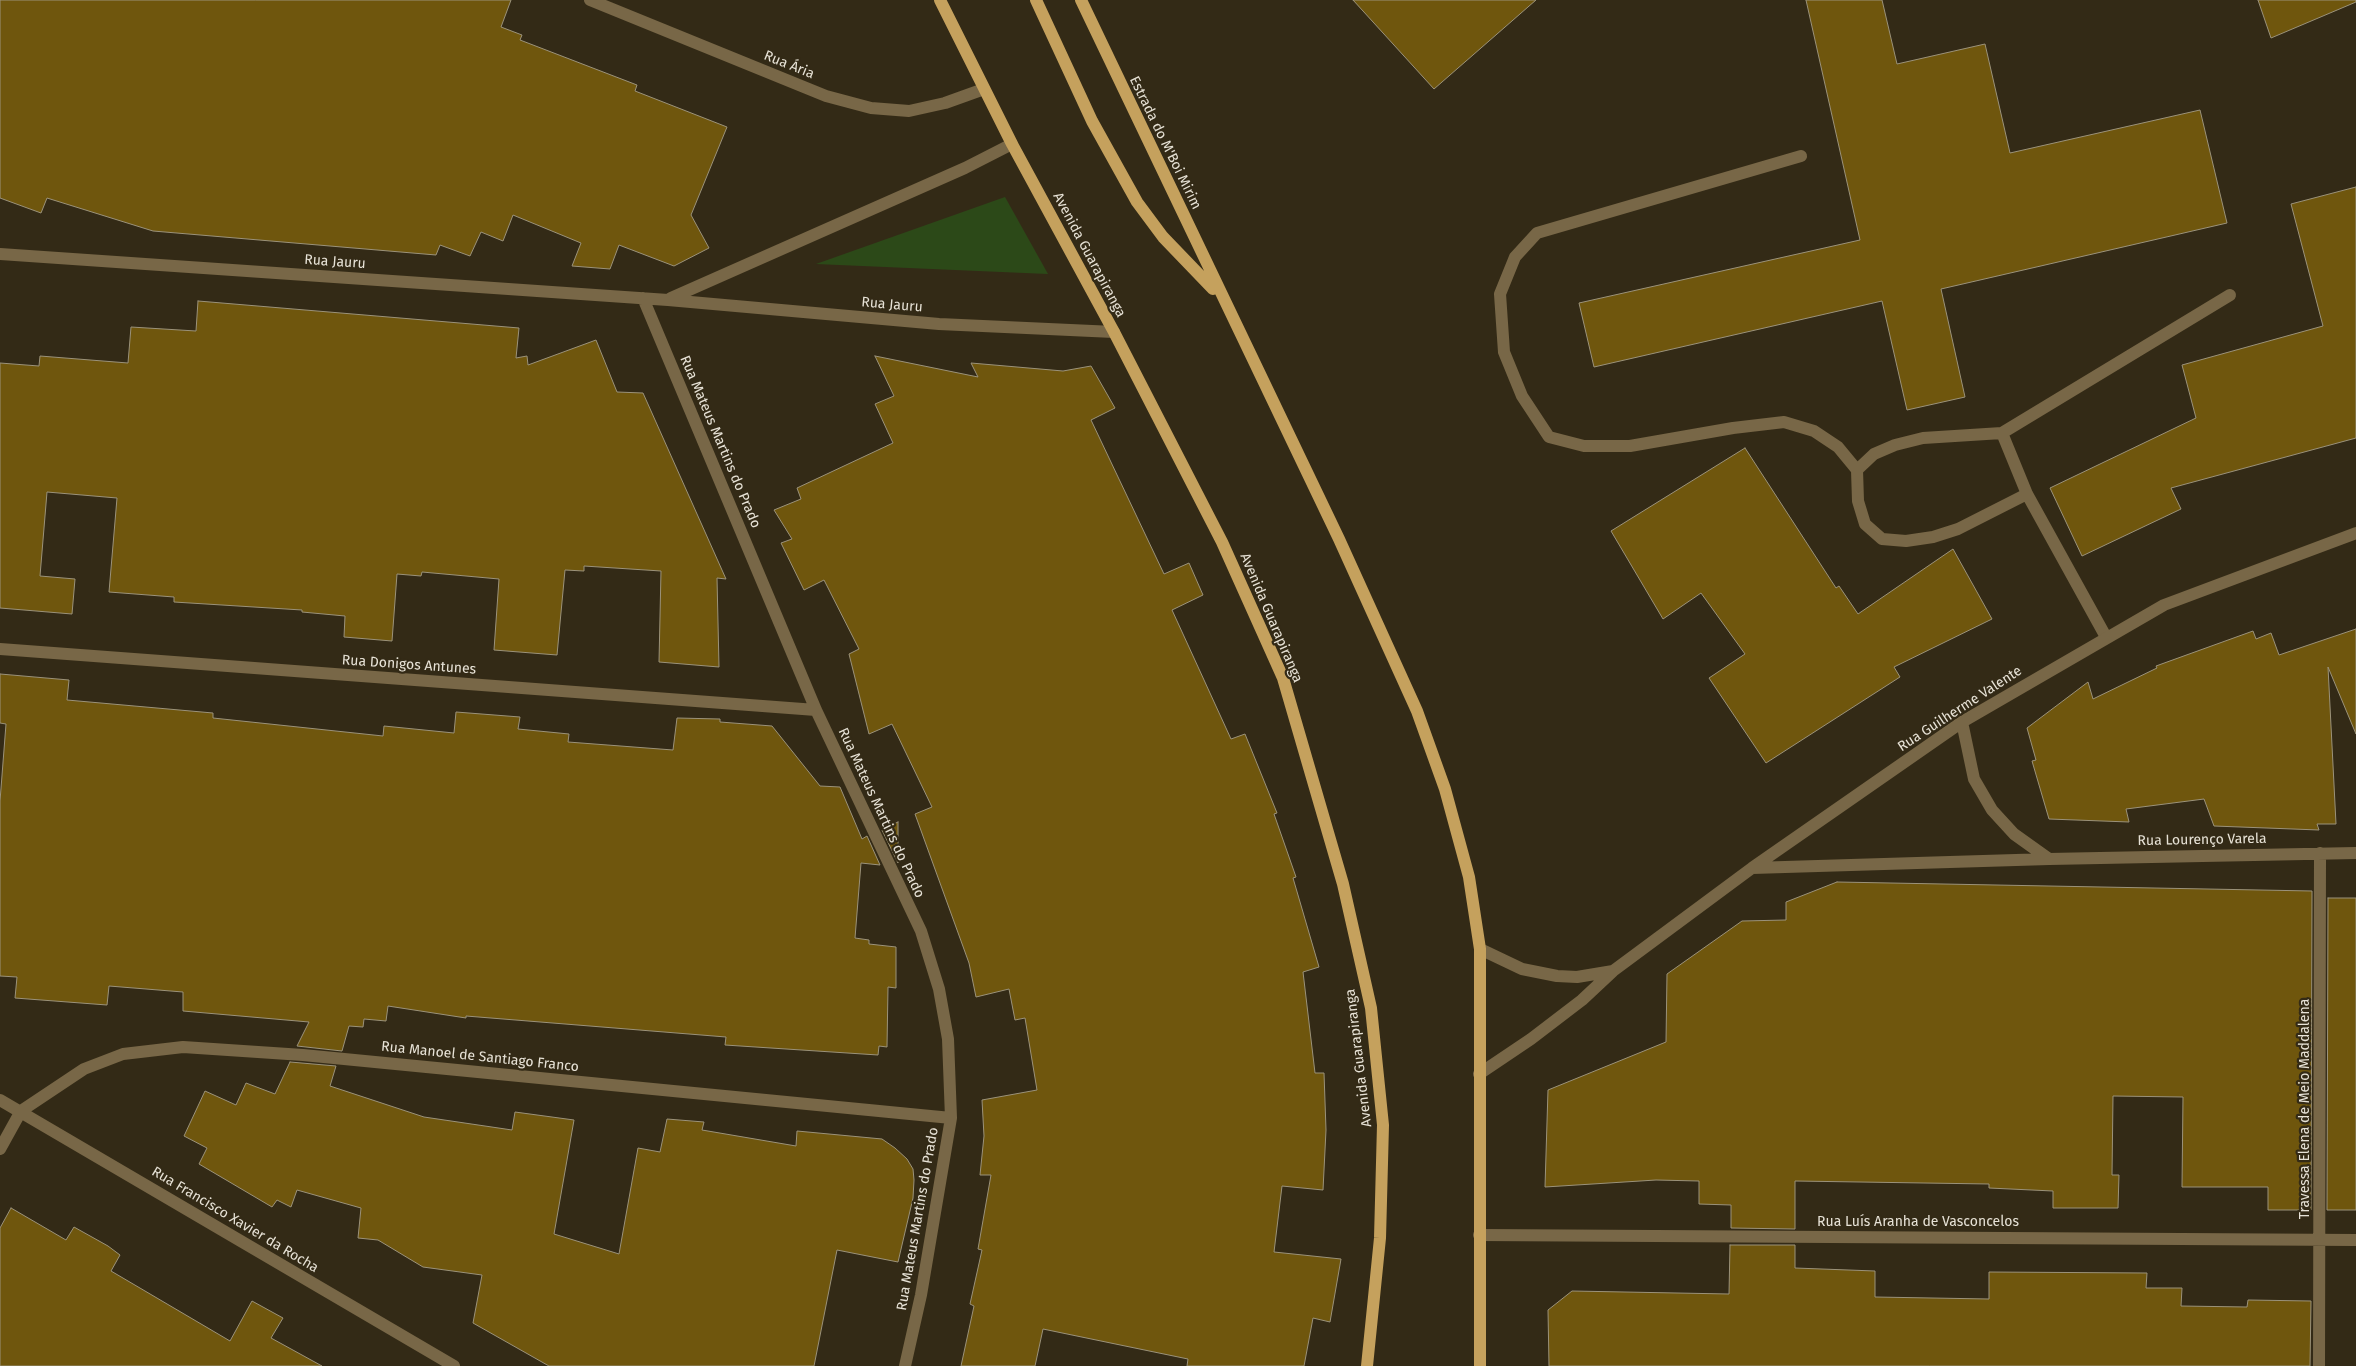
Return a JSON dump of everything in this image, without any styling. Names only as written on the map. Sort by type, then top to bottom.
[{"type":"main road","name":"Avenida Guarapiranga","points":[[940,0],[1012,144],[1114,332],[1222,542],[1283,678],[1343,884],[1371,1008],[1383,1124],[1380,1238],[1367,1366]]},
{"type":"main road","points":[[1036,0],[1092,121],[1136,202],[1163,237],[1222,298],[1339,538],[1417,710],[1448,798],[1468,877],[1480,948],[1480,1366]]},
{"type":"main road","name":"Estrada do M'Boi Mirim","points":[[1081,0],[1222,298]]},
{"type":"street","name":"Rua Ária","points":[[590,0],[826,96],[871,108],[909,111],[945,103],[984,89]]},
{"type":"street","name":"Rua Jauru","points":[[668,300],[965,168],[1012,144]]},
{"type":"street","points":[[1801,156],[1537,233],[1515,258],[1500,294],[1504,352],[1522,396],[1549,437],[1584,446],[1630,446],[1733,428],[1784,422],[1814,431],[1838,447],[1857,470],[1858,501],[1866,524],[1882,539],[1906,540],[1932,537],[1958,529],[2027,494]]},
{"type":"street","name":"Rua Jauru","points":[[0,254],[644,298],[939,324],[1114,332]]},
{"type":"street","points":[[1857,470],[1874,454],[1895,445],[1924,438],[2002,433],[2230,296]]},
{"type":"street","name":"Rua Mateus Martins do Prado","points":[[644,298],[816,710],[921,932],[939,989],[948,1039],[951,1118],[921,1295],[905,1366]]},
{"type":"street","points":[[2002,433],[2027,494],[2106,637]]},
{"type":"street","name":"Rua Guilherme Valente","points":[[1480,1074],[1582,1000],[1613,971],[1752,868],[1962,722],[2164,605],[2356,533]]},
{"type":"street","name":"Rua Donigos Antunes","points":[[0,649],[816,710]]},
{"type":"street","points":[[1962,722],[1974,779],[1992,810],[2014,834],[2049,859]]},
{"type":"street","name":"Rua Lourenço Varela","points":[[1752,868],[2320,852],[2356,853]]},
{"type":"street","name":"Travessa Elena de Meio Maddalena","points":[[2319,1366],[2320,852]]},
{"type":"street","name":"Rua Guilherme Valente","points":[[1480,948],[1522,969],[1557,976],[1578,977],[1613,971]]},
{"type":"street","name":"Rua Manoel de Santiago Franco","points":[[20,1111],[84,1069],[123,1054],[183,1048],[303,1055],[951,1118]]},
{"type":"street","name":"Rua Francisco Xavier da Rocha","points":[[0,1100],[454,1366]]},
{"type":"street","points":[[0,1149],[20,1111]]},
{"type":"street","name":"Rua Luís Aranha de Vasconcelos","points":[[1479,1235],[2356,1240]]},
{"type":"green space","points":[[1005,197],[1048,274],[816,264]]},
{"type":"building","points":[[0,0],[511,0],[501,27],[522,35],[520,40],[637,85],[635,91],[727,127],[691,215],[709,248],[674,266],[619,245],[610,269],[572,266],[581,243],[513,215],[503,241],[481,232],[470,256],[440,245],[436,255],[153,231],[47,198],[41,213],[0,198]]},
{"type":"building","points":[[1353,0],[1536,0],[1434,89]]},
{"type":"building","points":[[1806,0],[1882,0],[1897,64],[1985,44],[2010,153],[2200,110],[2227,223],[1941,289],[1965,397],[1907,410],[1882,301],[1594,367],[1579,303],[1860,240]]},
{"type":"building","points":[[2258,0],[2356,0],[2356,2],[2271,38]]},
{"type":"building","points":[[2356,187],[2356,438],[2171,488],[2181,509],[2082,556],[2050,488],[2196,418],[2182,365],[2323,326],[2291,204]]},
{"type":"building","points":[[198,301],[519,328],[516,358],[527,356],[528,365],[596,340],[617,392],[643,393],[726,579],[717,578],[719,667],[659,662],[661,571],[584,566],[584,571],[565,570],[557,655],[494,650],[499,579],[422,572],[421,576],[397,574],[392,641],[344,637],[345,616],[302,612],[302,610],[174,602],[174,597],[109,592],[117,498],[47,492],[40,576],[75,579],[72,614],[0,608],[0,363],[39,366],[40,356],[128,363],[131,327],[196,331]]},
{"type":"building","points":[[875,356],[978,377],[971,363],[1063,371],[1091,366],[1115,408],[1091,420],[1164,574],[1189,563],[1203,595],[1172,610],[1231,739],[1245,734],[1277,813],[1274,814],[1296,877],[1293,878],[1319,967],[1303,972],[1315,1073],[1324,1073],[1326,1130],[1323,1190],[1282,1186],[1274,1252],[1341,1259],[1330,1322],[1313,1318],[1304,1366],[1187,1366],[1188,1359],[1043,1329],[1035,1366],[961,1366],[974,1306],[970,1304],[982,1250],[978,1249],[991,1175],[980,1175],[984,1136],[982,1100],[1037,1090],[1025,1018],[1015,1020],[1009,989],[976,997],[969,963],[915,814],[932,807],[892,724],[869,734],[849,654],[859,649],[824,580],[804,590],[781,543],[792,539],[774,510],[801,499],[797,488],[893,443],[875,404],[894,396]]},
{"type":"building","points":[[1745,448],[1836,588],[1839,586],[1858,614],[1953,549],[1992,619],[1894,667],[1900,677],[1766,763],[1709,678],[1745,654],[1701,593],[1663,619],[1611,531]]},
{"type":"building","points":[[2356,629],[2356,734],[2328,667],[2336,824],[2317,824],[2319,830],[2214,826],[2204,799],[2126,809],[2129,822],[2049,819],[2032,761],[2036,760],[2027,728],[2088,682],[2093,699],[2157,668],[2156,666],[2253,631],[2256,639],[2271,633],[2279,655]]},
{"type":"building","points":[[0,674],[69,680],[67,700],[213,713],[213,718],[383,736],[384,726],[454,733],[456,712],[520,717],[518,729],[569,734],[568,742],[673,750],[677,718],[720,719],[720,722],[772,726],[820,786],[840,787],[862,839],[867,836],[880,865],[861,863],[855,938],[869,940],[869,944],[896,947],[896,988],[888,987],[887,1047],[879,1046],[878,1055],[725,1045],[726,1037],[466,1016],[466,1018],[388,1006],[386,1021],[364,1019],[363,1027],[349,1026],[342,1051],[297,1046],[309,1022],[183,1011],[183,992],[109,986],[107,1005],[15,998],[17,977],[0,976],[0,801],[6,724],[0,723]]},
{"type":"building","points":[[898,822],[898,863],[882,830]]},
{"type":"building","points":[[1837,882],[2312,891],[2311,1210],[2268,1210],[2268,1187],[2182,1187],[2183,1097],[2113,1096],[2112,1175],[2119,1175],[2118,1208],[2053,1208],[2053,1191],[1989,1188],[1989,1184],[1795,1181],[1795,1229],[1731,1228],[1731,1205],[1699,1204],[1699,1181],[1656,1180],[1545,1187],[1548,1090],[1666,1042],[1667,974],[1742,921],[1786,920],[1786,902]]},
{"type":"building","points":[[2328,898],[2356,898],[2356,1210],[2327,1210]]},
{"type":"building","points":[[290,1062],[336,1066],[330,1086],[424,1117],[512,1130],[515,1112],[574,1120],[554,1234],[619,1254],[638,1148],[660,1152],[667,1119],[704,1122],[702,1130],[796,1146],[797,1131],[882,1139],[907,1159],[913,1169],[913,1198],[898,1262],[837,1250],[814,1366],[549,1366],[473,1323],[482,1275],[423,1267],[378,1240],[358,1238],[361,1208],[297,1190],[291,1207],[277,1200],[272,1207],[199,1164],[207,1148],[184,1136],[205,1091],[236,1105],[246,1083],[275,1094]]},
{"type":"building","points":[[11,1208],[66,1240],[74,1227],[108,1246],[120,1255],[111,1271],[230,1341],[252,1301],[283,1318],[271,1338],[322,1366],[0,1366],[0,1228]]},
{"type":"building","points":[[1730,1245],[1795,1245],[1795,1268],[1875,1271],[1875,1297],[1989,1299],[1989,1272],[2147,1273],[2146,1288],[2182,1288],[2181,1306],[2247,1307],[2248,1300],[2311,1301],[2310,1366],[1549,1366],[1548,1310],[1572,1291],[1729,1294]]}]
